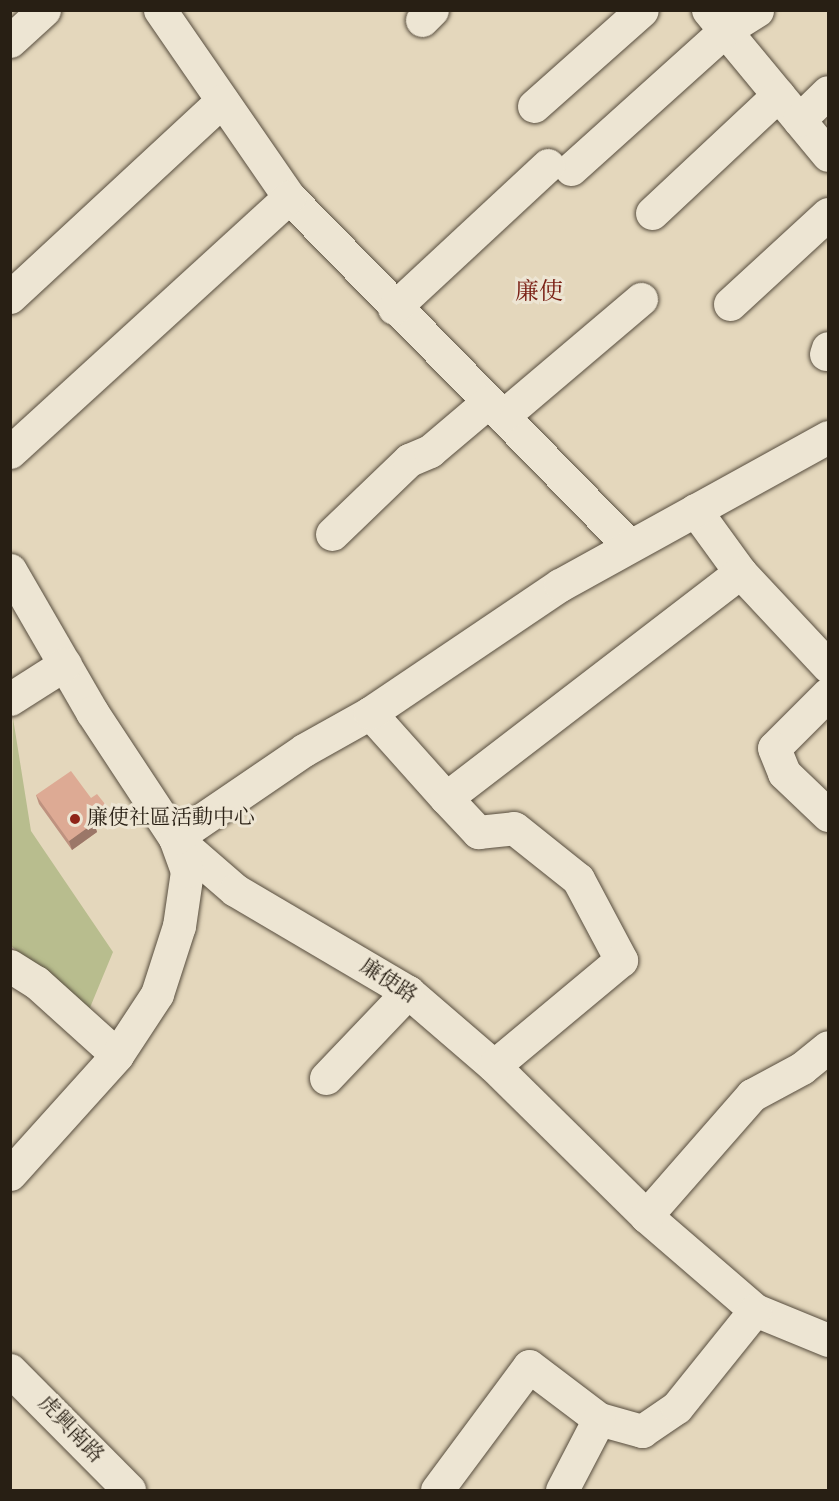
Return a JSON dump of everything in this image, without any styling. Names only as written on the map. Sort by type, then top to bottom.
[{"type":"street","points":[[10,41],[44,10]]},
{"type":"street","points":[[160,10],[289,197],[394,308],[629,545]]},
{"type":"street","points":[[534,106],[642,10]]},
{"type":"street","points":[[394,308],[560,167],[716,21],[757,10]]},
{"type":"street","points":[[716,21],[828,155]]},
{"type":"street","points":[[800,120],[828,92]]},
{"type":"street","points":[[652,213],[778,94]]},
{"type":"street","points":[[10,297],[222,101]]},
{"type":"street","points":[[10,452],[289,197]]},
{"type":"street","points":[[730,304],[828,214]]},
{"type":"street","points":[[332,534],[410,460],[430,451],[495,409],[641,299]]},
{"type":"street","points":[[10,1174],[117,1055],[158,994],[179,926],[187,871],[175,838],[304,750],[370,713],[560,585],[828,437]]},
{"type":"street","points":[[695,510],[740,572],[828,666]]},
{"type":"street","name":"廉使路","points":[[10,570],[65,664],[175,838],[235,890],[408,992],[494,1066],[646,1216],[755,1310],[828,1340]]},
{"type":"street","points":[[446,798],[740,572]]},
{"type":"street","points":[[10,699],[65,664]]},
{"type":"street","points":[[828,694],[774,748],[784,773],[828,815]]},
{"type":"street","points":[[370,713],[478,832],[514,828],[578,879],[621,960],[494,1066]]},
{"type":"street","points":[[10,966],[36,982],[117,1055]]},
{"type":"street","points":[[326,1078],[408,992]]},
{"type":"street","points":[[646,1216],[752,1095],[802,1068],[828,1047]]},
{"type":"street","points":[[437,1491],[529,1366],[599,1419],[642,1431],[668,1413],[755,1310]]},
{"type":"street","name":"虎興南路","points":[[10,1370],[129,1491]]},
{"type":"street","points":[[562,1491],[599,1419]]},
{"type":"green space","points":[[13,718],[31,831],[113,952],[89,1010],[11,946]]},
{"type":"building","name":"廉使社區活動中心","points":[[71,771],[91,798],[97,794],[105,804],[88,816],[94,823],[69,841],[36,795]]},
{"type":"place","name":"廉使社區活動中心","points":[[75,819]]},
{"type":"district","name":"廉使","points":[[539,294]]}]
